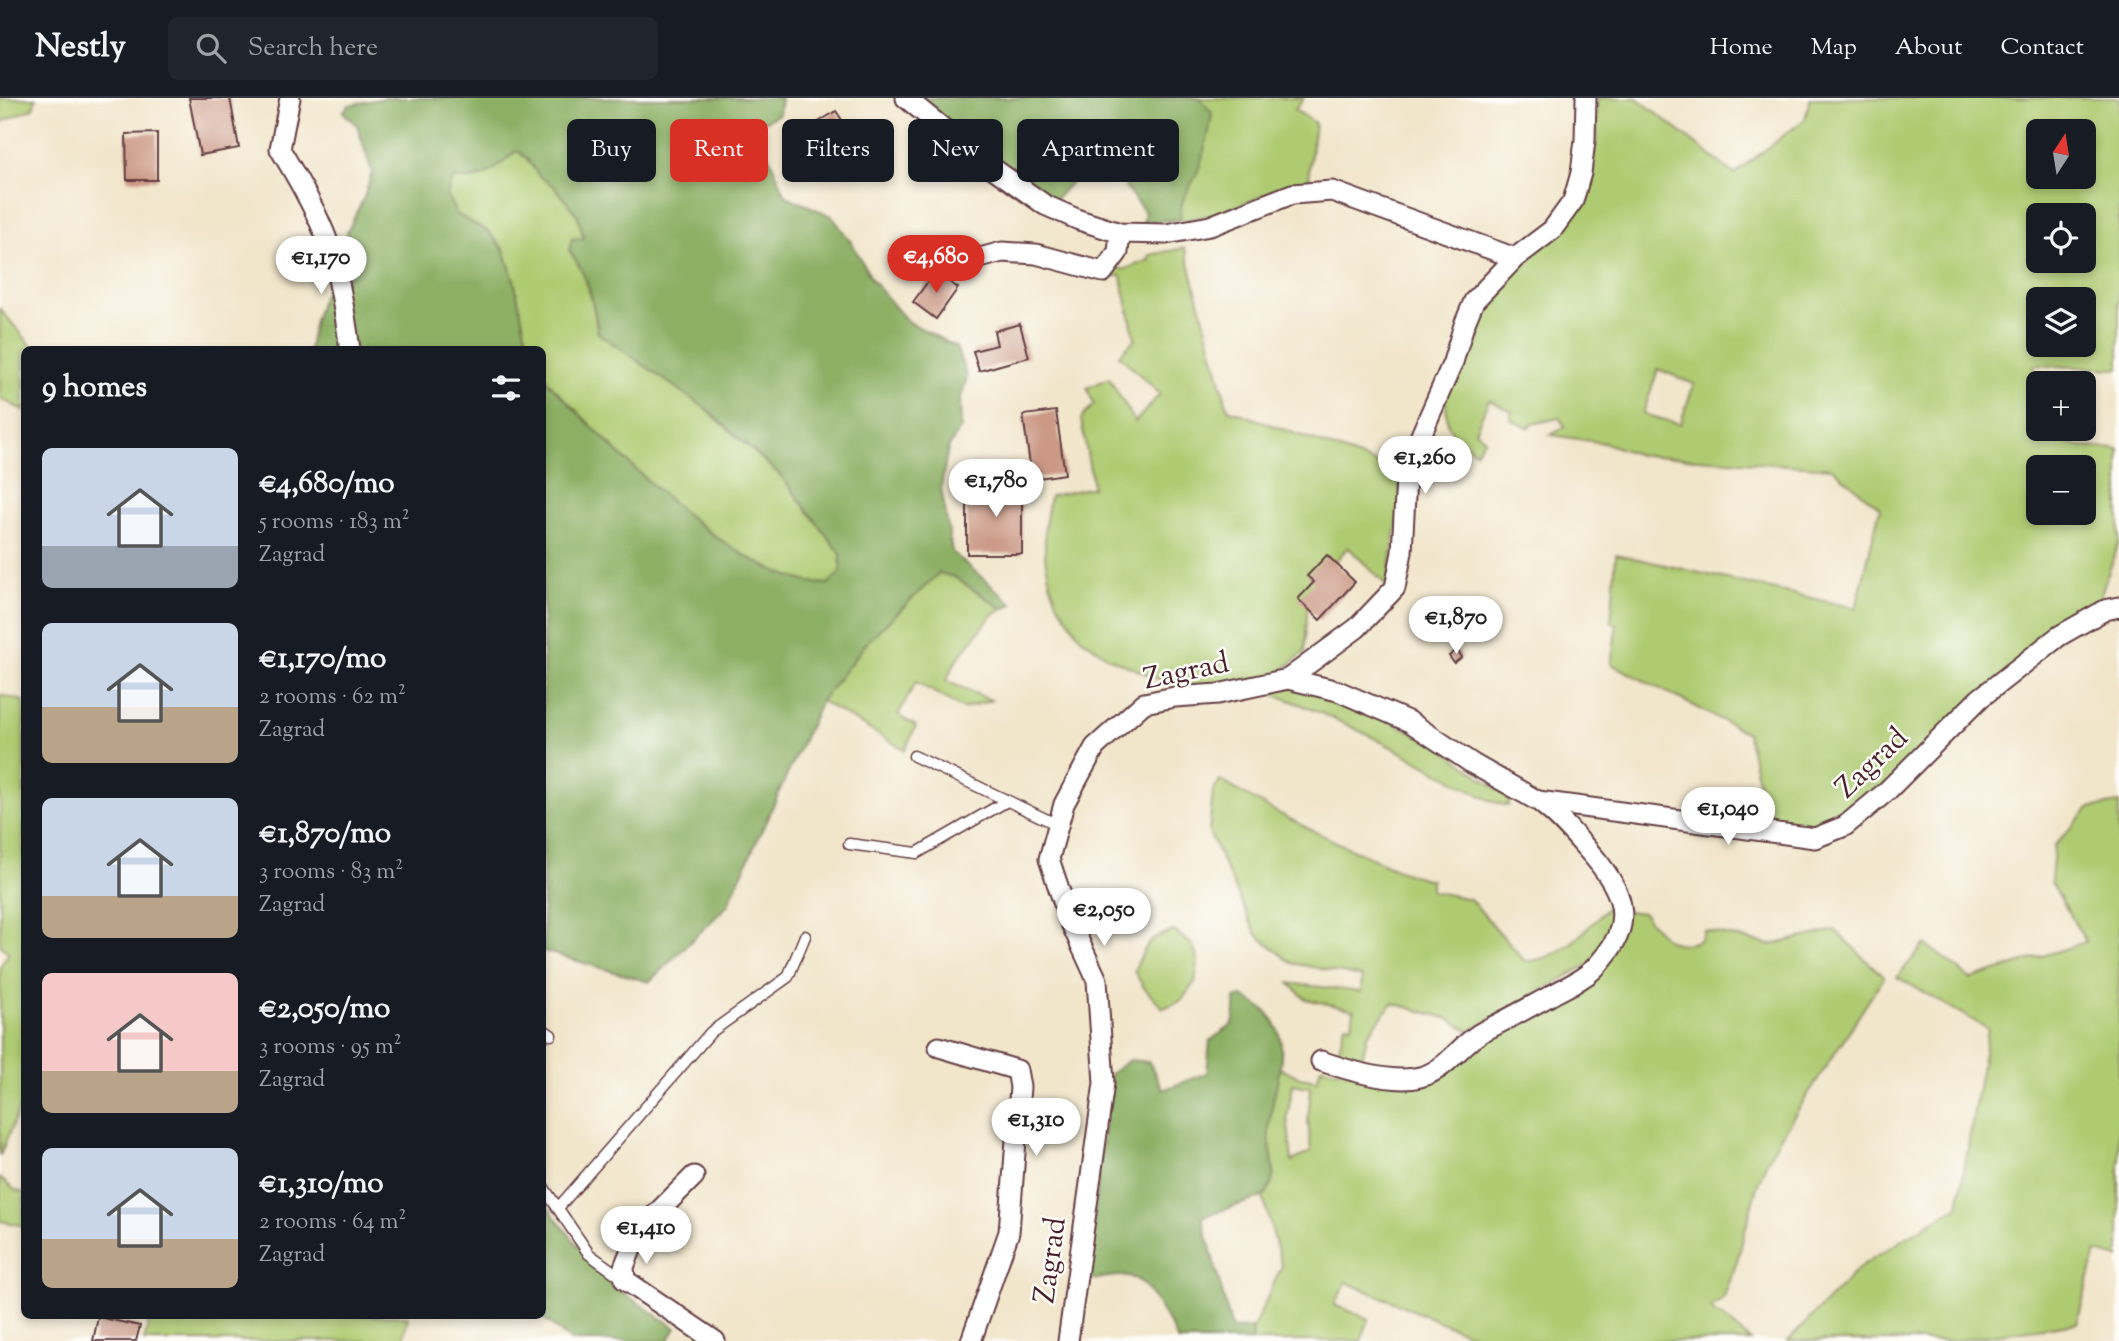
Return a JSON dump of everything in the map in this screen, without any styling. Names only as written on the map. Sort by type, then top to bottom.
[{"type":"street","points":[[290,98],[280,149],[325,234],[344,303],[349,346]]},
{"type":"street","points":[[906,98],[987,164],[1045,205],[1120,233],[1166,234],[1210,226],[1292,194],[1332,191],[1515,258]]},
{"type":"street","name":"Zagrad","points":[[1068,1341],[1104,1083],[1097,980],[1069,919],[1049,859],[1064,804],[1096,747],[1144,703],[1175,697],[1218,694],[1288,679],[1357,628],[1395,588],[1402,552],[1406,478],[1411,458],[1453,362],[1474,301],[1515,258],[1552,230],[1573,201],[1581,173],[1586,98]]},
{"type":"street","points":[[965,262],[1002,252],[1036,254],[1103,272],[1118,252],[1120,233]]},
{"type":"street","name":"Zagrad","points":[[1538,802],[1815,838],[1845,826],[1887,791],[1979,699],[2059,636],[2105,610],[2119,607]]},
{"type":"street","name":"Zagrad","points":[[1288,679],[1338,691],[1410,722],[1473,764],[1538,802],[1559,817],[1603,868],[1617,893],[1622,914],[1622,927],[1616,943],[1584,977],[1474,1037],[1440,1069],[1419,1078],[1389,1078],[1346,1070],[1321,1061]]},
{"type":"street","points":[[939,1047],[1017,1070],[1020,1087],[1009,1232],[971,1341]]},
{"type":"street","points":[[694,1176],[638,1232],[624,1267],[625,1280],[715,1341]]},
{"type":"lane","points":[[914,757],[1058,825]]},
{"type":"lane","points":[[849,844],[917,853],[1007,801]]},
{"type":"lane","points":[[558,1208],[711,1032],[788,977],[805,936]]},
{"type":"lane","points":[[546,1191],[589,1254],[625,1280]]},
{"type":"green space","points":[[0,98],[36,98],[33,108],[0,123]]},
{"type":"green space","points":[[384,98],[781,98],[779,114],[768,120],[670,119],[670,182],[768,182],[768,154],[786,196],[832,216],[853,245],[872,280],[907,321],[956,347],[967,377],[960,401],[961,428],[948,448],[941,487],[952,552],[1013,604],[1003,609],[954,577],[939,573],[869,640],[821,701],[727,906],[649,982],[546,952],[546,378],[640,474],[715,536],[753,560],[791,577],[828,584],[840,573],[841,554],[781,476],[705,408],[598,333],[589,290],[569,250],[572,239],[584,238],[578,216],[554,186],[539,176],[517,150],[489,173],[473,178],[453,178],[447,195],[456,214],[489,232],[504,250],[514,280],[528,346],[310,346],[314,320],[327,285],[349,277],[342,243],[365,195],[372,172],[357,125],[343,112],[349,105]]},
{"type":"green space","points":[[911,98],[1200,98],[1212,113],[1209,134],[1196,175],[1184,199],[1180,220],[1143,222],[1145,212],[1125,187],[1129,182],[1179,182],[1179,119],[1017,119],[1017,174],[1003,164],[1003,119],[940,119]]},
{"type":"green space","points":[[1200,98],[1304,98],[1295,110],[1315,123],[1310,180],[1218,214],[1180,220],[1179,207],[1186,194],[1211,113]]},
{"type":"green space","points":[[1597,98],[1637,98],[1734,174],[1805,119],[1810,98],[2119,98],[2119,369],[2034,365],[2034,371],[2026,371],[2026,441],[2064,441],[2081,447],[2119,449],[2119,543],[2097,605],[1865,805],[1820,831],[1768,825],[1747,733],[1611,664],[1617,624],[1611,623],[1616,554],[1856,608],[1880,508],[1832,468],[1639,455],[1605,443],[1551,435],[1565,427],[1560,418],[1532,424],[1528,428],[1510,419],[1512,411],[1489,400],[1475,431],[1485,439],[1475,452],[1455,437],[1448,425],[1445,398],[1471,321],[1488,298],[1579,206],[1589,183],[1597,136]],"holes":[[[1658,369],[1694,384],[1680,424],[1643,414]]]},
{"type":"green space","points":[[517,150],[539,176],[554,186],[578,216],[584,238],[569,250],[586,280],[598,333],[705,408],[781,476],[841,554],[840,573],[828,584],[791,577],[753,560],[715,536],[640,474],[548,382],[546,346],[528,346],[514,280],[504,250],[489,232],[456,214],[447,195],[453,178],[473,178],[496,169]]},
{"type":"green space","points":[[1028,182],[1071,182],[1054,201]]},
{"type":"green space","points":[[1185,248],[1228,409],[1400,472],[1401,499],[1387,586],[1348,547],[1308,592],[1305,652],[1275,676],[1197,691],[1174,686],[1109,658],[1080,637],[1058,604],[1050,583],[1045,557],[1045,526],[1050,496],[1093,487],[1081,419],[1094,404],[1087,388],[1109,378],[1135,422],[1160,394],[1119,355],[1135,339],[1121,276],[1110,276],[1117,266],[1123,270],[1149,260],[1149,255]]},
{"type":"green space","points":[[0,309],[32,346],[21,346],[21,409],[0,398]]},
{"type":"green space","points":[[939,573],[954,577],[1003,609],[993,614],[956,661],[946,681],[991,700],[963,709],[916,682],[898,715],[916,726],[905,750],[821,701],[869,640]]},
{"type":"green space","points":[[1297,686],[1335,694],[1437,744],[1509,798],[1508,806],[1491,801],[1352,727],[1264,691]]},
{"type":"green space","points":[[0,695],[21,700],[21,1104],[0,1156],[0,966],[9,953],[0,945]]},
{"type":"green space","points":[[1220,780],[1266,807],[1329,838],[1398,870],[1431,880],[1431,891],[1470,899],[1525,961],[1552,955],[1564,948],[1615,900],[1618,925],[1598,959],[1469,1031],[1450,1019],[1392,1003],[1367,1036],[1361,1064],[1336,1060],[1345,1024],[1352,1025],[1354,1010],[1306,999],[1289,983],[1361,992],[1362,977],[1292,963],[1256,934],[1209,832],[1213,791]]},
{"type":"green space","points":[[2119,803],[2119,1258],[2096,1252],[2077,1323],[1954,1341],[1788,1341],[1862,1265],[1958,1206],[1988,1029],[1897,977],[1925,944],[1971,979],[2086,942],[2051,882],[2054,846],[2089,808]]},
{"type":"green space","points":[[1627,911],[1643,913],[1667,939],[1681,944],[1700,940],[1704,930],[1770,945],[1835,930],[1884,977],[1768,1159],[1757,1186],[1727,1289],[1723,1299],[1711,1307],[1715,1314],[1722,1316],[1751,1341],[1486,1341],[1346,1282],[1334,1305],[1369,1319],[1361,1341],[1252,1341],[1253,1328],[1282,1266],[1263,1197],[1273,1181],[1269,1128],[1279,1068],[1300,1077],[1317,1080],[1321,1067],[1410,1084],[1474,1040],[1594,974]],"holes":[[[1293,1084],[1311,1088],[1308,1118],[1311,1152],[1292,1161],[1287,1117]]]},
{"type":"green space","points":[[1174,931],[1193,945],[1198,962],[1195,982],[1181,1001],[1163,1008],[1144,988],[1134,971],[1141,955],[1152,941]]},
{"type":"green space","points":[[1244,997],[1268,1014],[1281,1041],[1280,1067],[1269,1131],[1272,1181],[1263,1197],[1202,1217],[1232,1329],[1253,1328],[1252,1341],[1178,1341],[1154,1299],[1138,1280],[1120,1276],[1087,1281],[1110,1074],[1129,1060],[1149,1062],[1163,1090],[1207,1073],[1210,1041],[1231,1026],[1235,1017],[1235,998]]},
{"type":"green space","points":[[0,1178],[21,1192],[21,1225],[0,1221]]},
{"type":"green space","points":[[546,1204],[608,1283],[676,1328],[668,1341],[571,1341],[545,1319]]},
{"type":"green space","points":[[139,1319],[407,1319],[403,1341],[144,1341],[149,1322]]},
{"type":"building","points":[[189,98],[230,98],[239,148],[200,155]]},
{"type":"building","points":[[836,111],[841,119],[823,119]]},
{"type":"building","points":[[157,133],[157,180],[127,180],[126,134]]},
{"type":"building","points":[[935,272],[958,288],[936,319],[913,302]]},
{"type":"building","points":[[1020,324],[1029,357],[979,371],[973,351],[997,345],[994,331]]},
{"type":"building","points":[[1056,411],[1065,474],[1032,479],[1023,415]]},
{"type":"building","points":[[982,480],[1022,480],[1022,554],[967,554],[967,503],[982,503]]},
{"type":"building","points":[[1327,555],[1355,582],[1320,620],[1298,599],[1314,582],[1307,576]]},
{"type":"building","points":[[1457,650],[1462,657],[1454,663],[1449,656]]},
{"type":"building","points":[[98,1319],[140,1326],[136,1341],[93,1341]]}]
